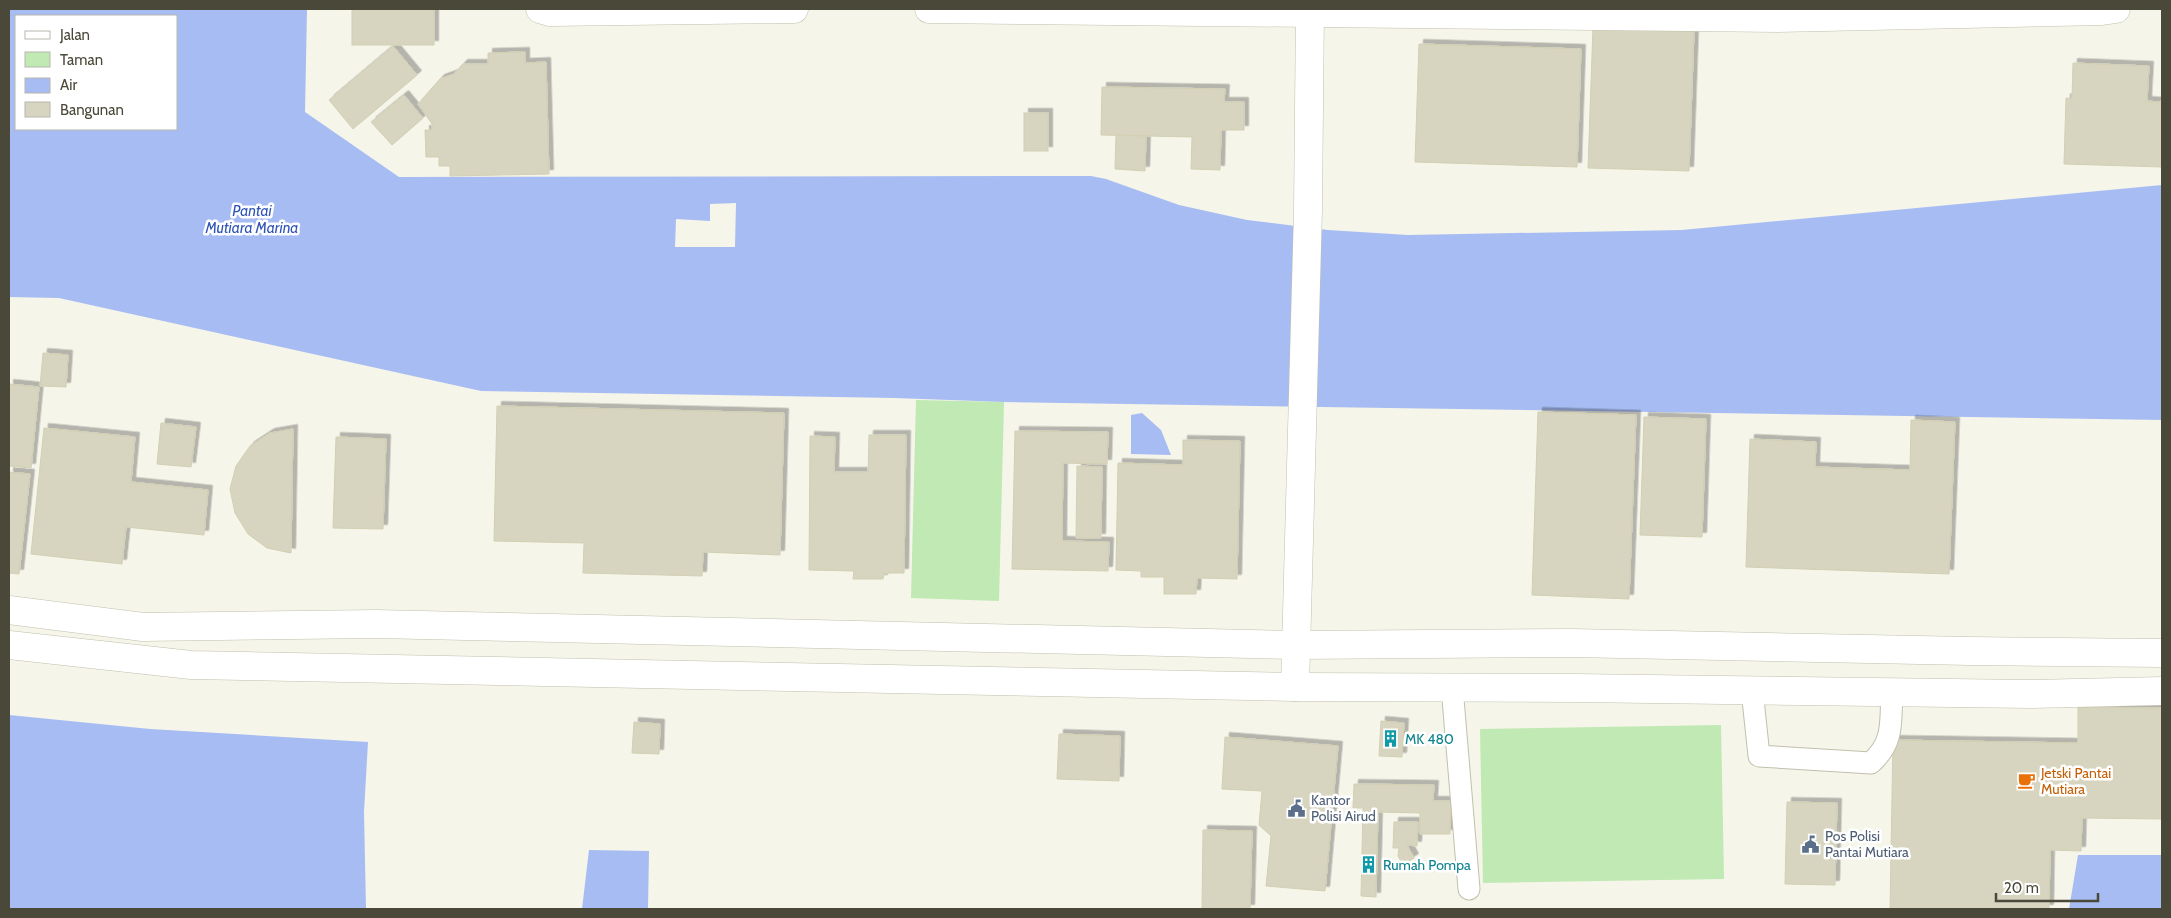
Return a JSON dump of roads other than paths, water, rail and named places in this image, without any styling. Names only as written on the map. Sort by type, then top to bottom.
[{"type":"street","points":[[540,9],[550,12],[794,9]]},
{"type":"street","points":[[929,9],[1778,13],[2102,11],[2116,9]]},
{"type":"street","points":[[1295,687],[1308,210],[1310,11]]},
{"type":"street","points":[[9,610],[143,627],[376,624],[1297,645],[1572,643],[2162,653]]},
{"type":"street","points":[[9,645],[191,665],[1295,687],[2030,694],[2162,691]]},
{"type":"lane","points":[[1452,688],[1469,889]]},
{"type":"lane","points":[[1752,690],[1759,756],[1870,763],[1882,753],[1890,735],[1892,692]]},
{"type":"water","name":"Pantai Mutiara Marina","points":[[9,9],[307,9],[305,112],[399,177],[1091,176],[1106,179],[1179,205],[1247,220],[1328,230],[1408,235],[1682,230],[2162,185],[2162,420],[1004,402],[895,398],[481,391],[59,298],[9,297]]},
{"type":"water","points":[[1142,413],[1161,430],[1171,455],[1131,454],[1131,415]]},
{"type":"water","points":[[9,715],[150,729],[368,742],[364,812],[366,909],[9,909]]},
{"type":"water","points":[[589,850],[649,851],[648,909],[582,909]]},
{"type":"water","points":[[2078,855],[2162,855],[2162,909],[2069,909]]},
{"type":"place","name":"MK 480","points":[[1391,739]]},
{"type":"place","name":"Jetski Pantai Mutiara","points":[[2027,781]]},
{"type":"place","name":"Kantor Polisi Airud","points":[[1297,808]]},
{"type":"place","name":"Pos Polisi Pantai Mutiara","points":[[1811,844]]},
{"type":"place","name":"Rumah Pompa","points":[[1369,865]]}]
